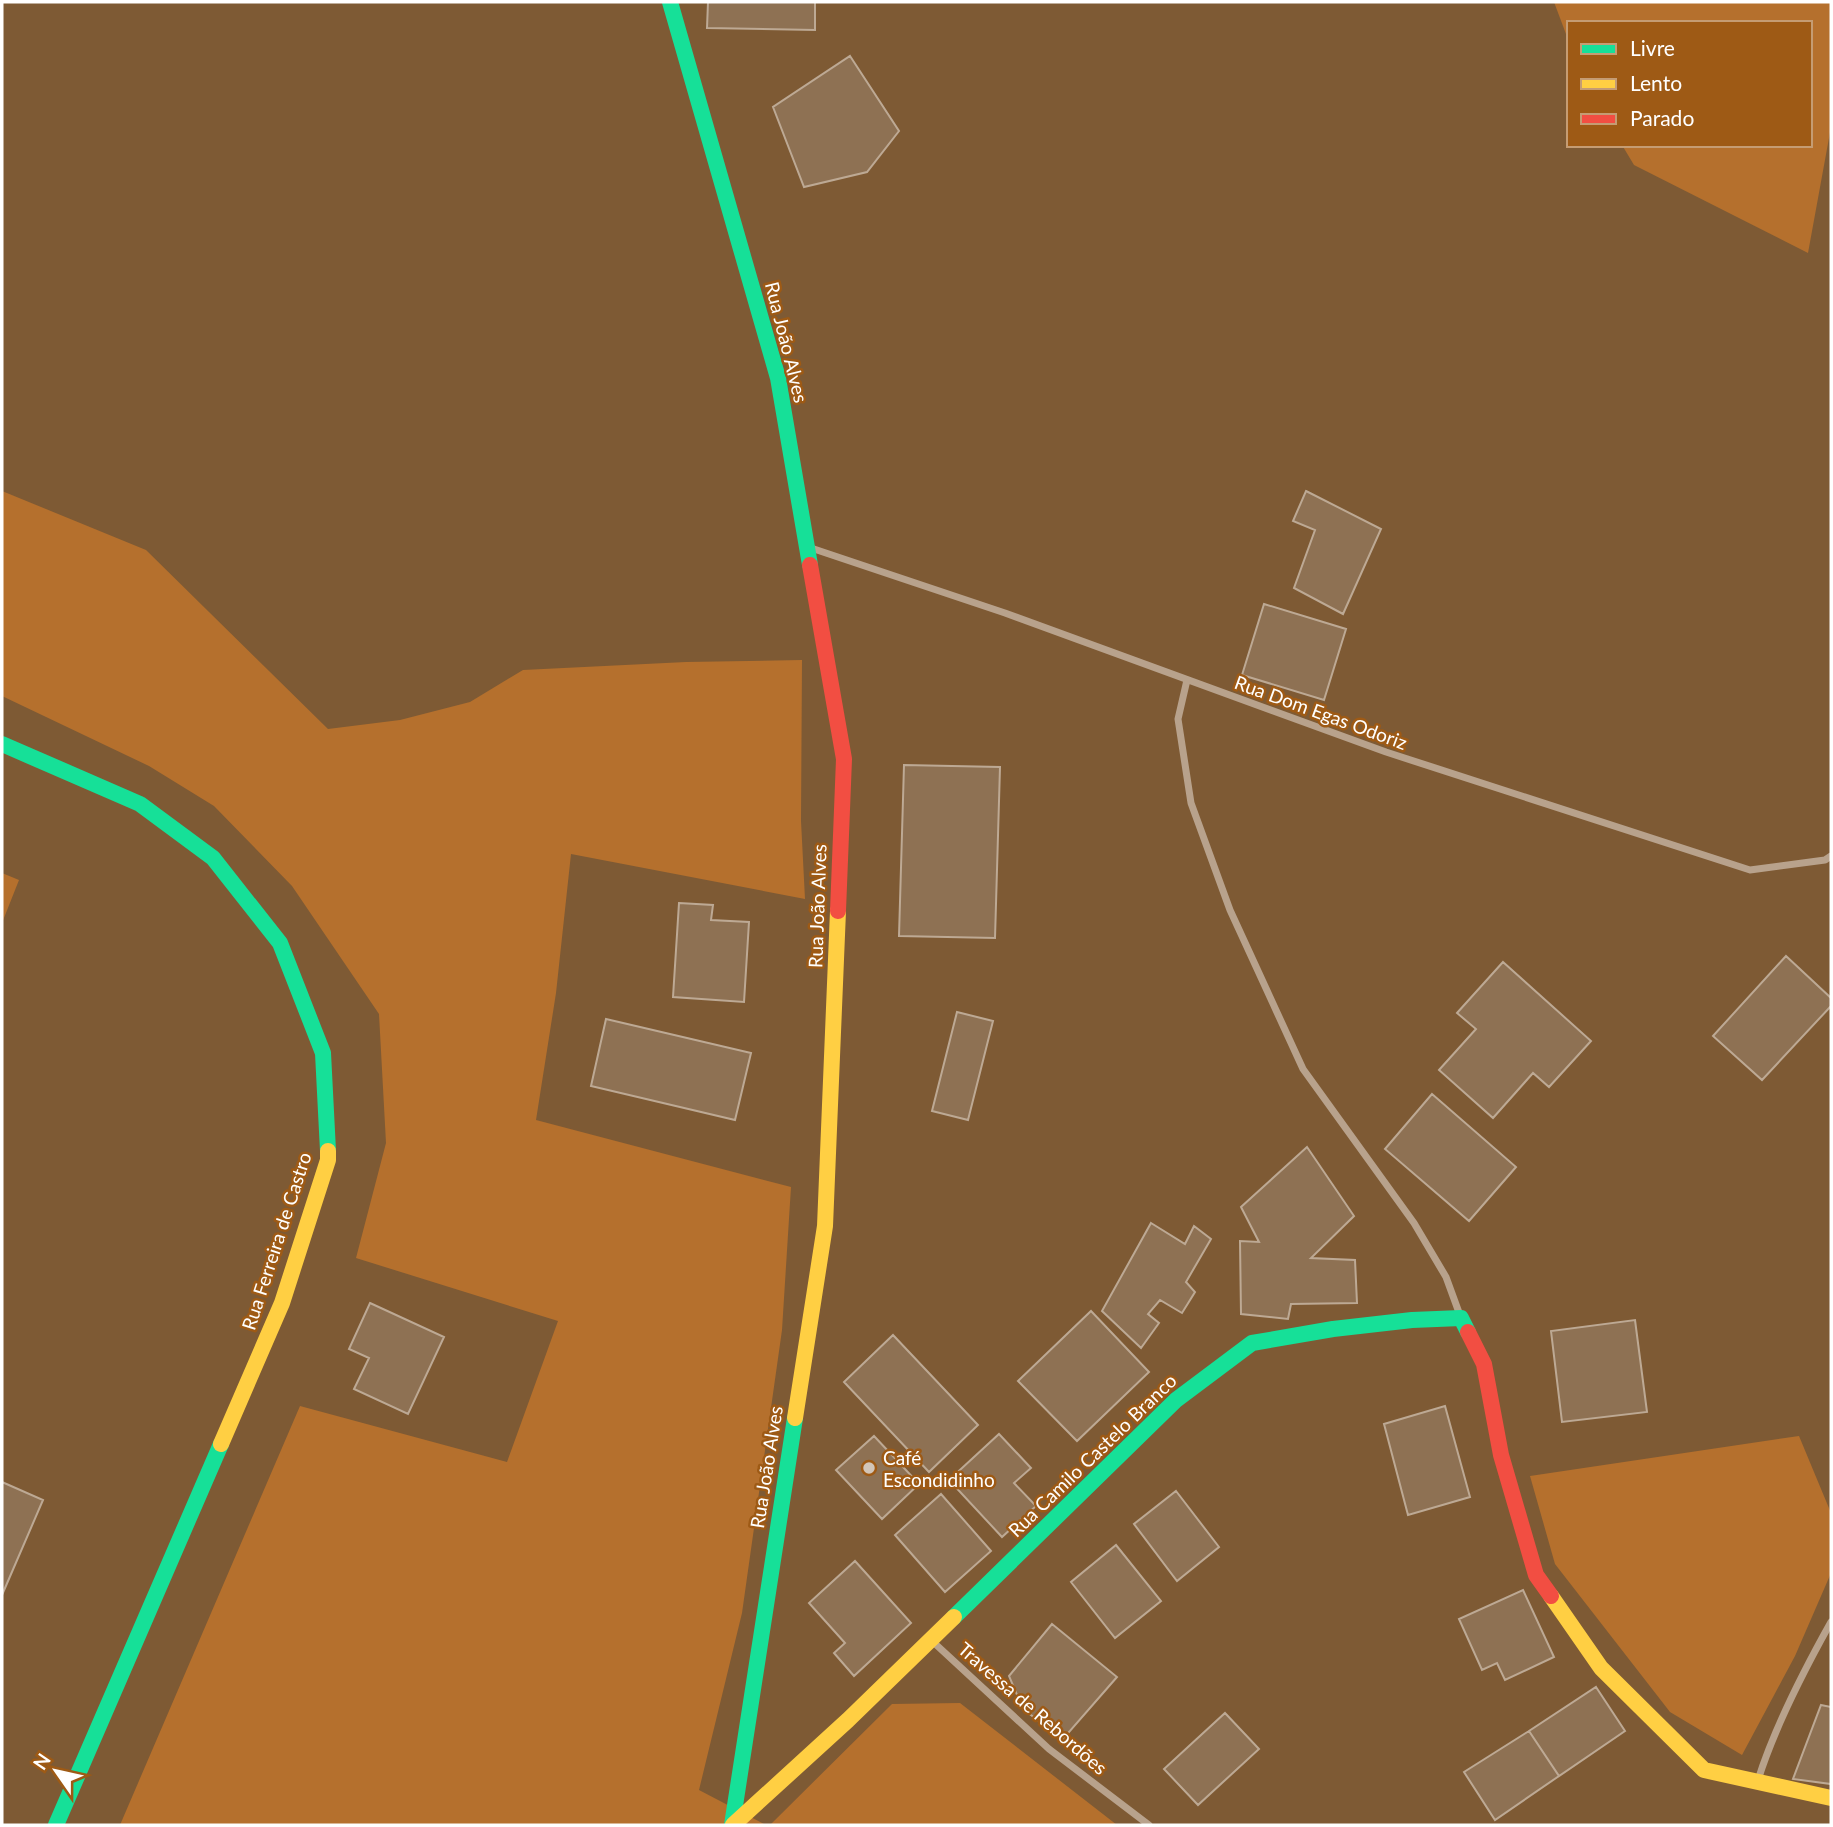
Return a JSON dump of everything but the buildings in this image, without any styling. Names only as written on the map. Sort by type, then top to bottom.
[{"type":"street","name":"Rua João Alves","points":[[670,2],[778,378],[844,759],[825,1226],[733,1825]]},
{"type":"street","name":"Rua Dom Egas Odoriz","points":[[807,547],[1005,613],[1386,752],[1751,870],[1825,860],[1831,856]]},
{"type":"street","points":[[1187,680],[1178,719],[1191,803],[1230,910],[1303,1069],[1415,1223],[1446,1276],[1461,1318],[1484,1364],[1501,1455],[1536,1575],[1601,1668],[1704,1770],[1831,1798]]},
{"type":"street","name":"Rua Ferreira de Castro","points":[[2,744],[140,804],[213,858],[280,943],[323,1053],[328,1160],[282,1303],[56,1825]]},
{"type":"street","name":"Rua Camilo Castelo Branco","points":[[733,1825],[931,1640],[1176,1400],[1252,1343],[1333,1329],[1412,1320],[1461,1318]]},
{"type":"street","points":[[1757,1782],[1770,1747],[1831,1622]]},
{"type":"street","name":"Travessa de Rebordões","points":[[931,1640],[1049,1749],[1149,1825]]},
{"type":"shaded area","points":[[1554,2],[1831,2],[1831,127],[1808,253],[1634,165],[1623,147],[1812,147],[1812,21],[1567,21],[1567,37]]},
{"type":"shaded area","points":[[2,491],[146,550],[328,729],[400,720],[470,702],[523,670],[686,662],[802,660],[801,821],[805,899],[571,854],[556,993],[536,1120],[791,1187],[782,1330],[742,1613],[699,1790],[766,1825],[120,1825],[300,1406],[507,1462],[558,1321],[356,1258],[386,1143],[379,1014],[292,886],[214,806],[149,766],[2,696]]},
{"type":"shaded area","points":[[2,873],[19,880],[2,923]]},
{"type":"shaded area","points":[[1799,1436],[1831,1513],[1831,1573],[1795,1656],[1742,1755],[1670,1712],[1555,1564],[1530,1476]]},
{"type":"shaded area","points":[[960,1703],[1117,1825],[770,1825],[892,1704]]},
{"type":"traffic: fast","points":[[670,2],[778,378],[810,565]]},
{"type":"traffic: fast","points":[[2,744],[140,804],[213,858],[280,943],[323,1053],[328,1151]]},
{"type":"traffic: fast","points":[[954,1617],[1176,1400],[1252,1343],[1333,1329],[1412,1320],[1461,1318],[1468,1332]]},
{"type":"traffic: fast","points":[[732,1825],[795,1418]]},
{"type":"traffic: fast","points":[[56,1825],[221,1444]]},
{"type":"traffic: slow","points":[[795,1418],[825,1226],[838,911]]},
{"type":"traffic: slow","points":[[221,1444],[282,1303],[328,1160],[328,1151]]},
{"type":"traffic: slow","points":[[1551,1596],[1601,1668],[1704,1770],[1831,1798]]},
{"type":"traffic: slow","points":[[733,1825],[848,1720],[954,1617]]},
{"type":"traffic: jam","points":[[810,565],[844,759],[838,911]]},
{"type":"traffic: jam","points":[[1468,1332],[1484,1364],[1501,1455],[1536,1575],[1551,1596]]},
{"type":"place","name":"Café Escondidinho","points":[[869,1468]]}]
